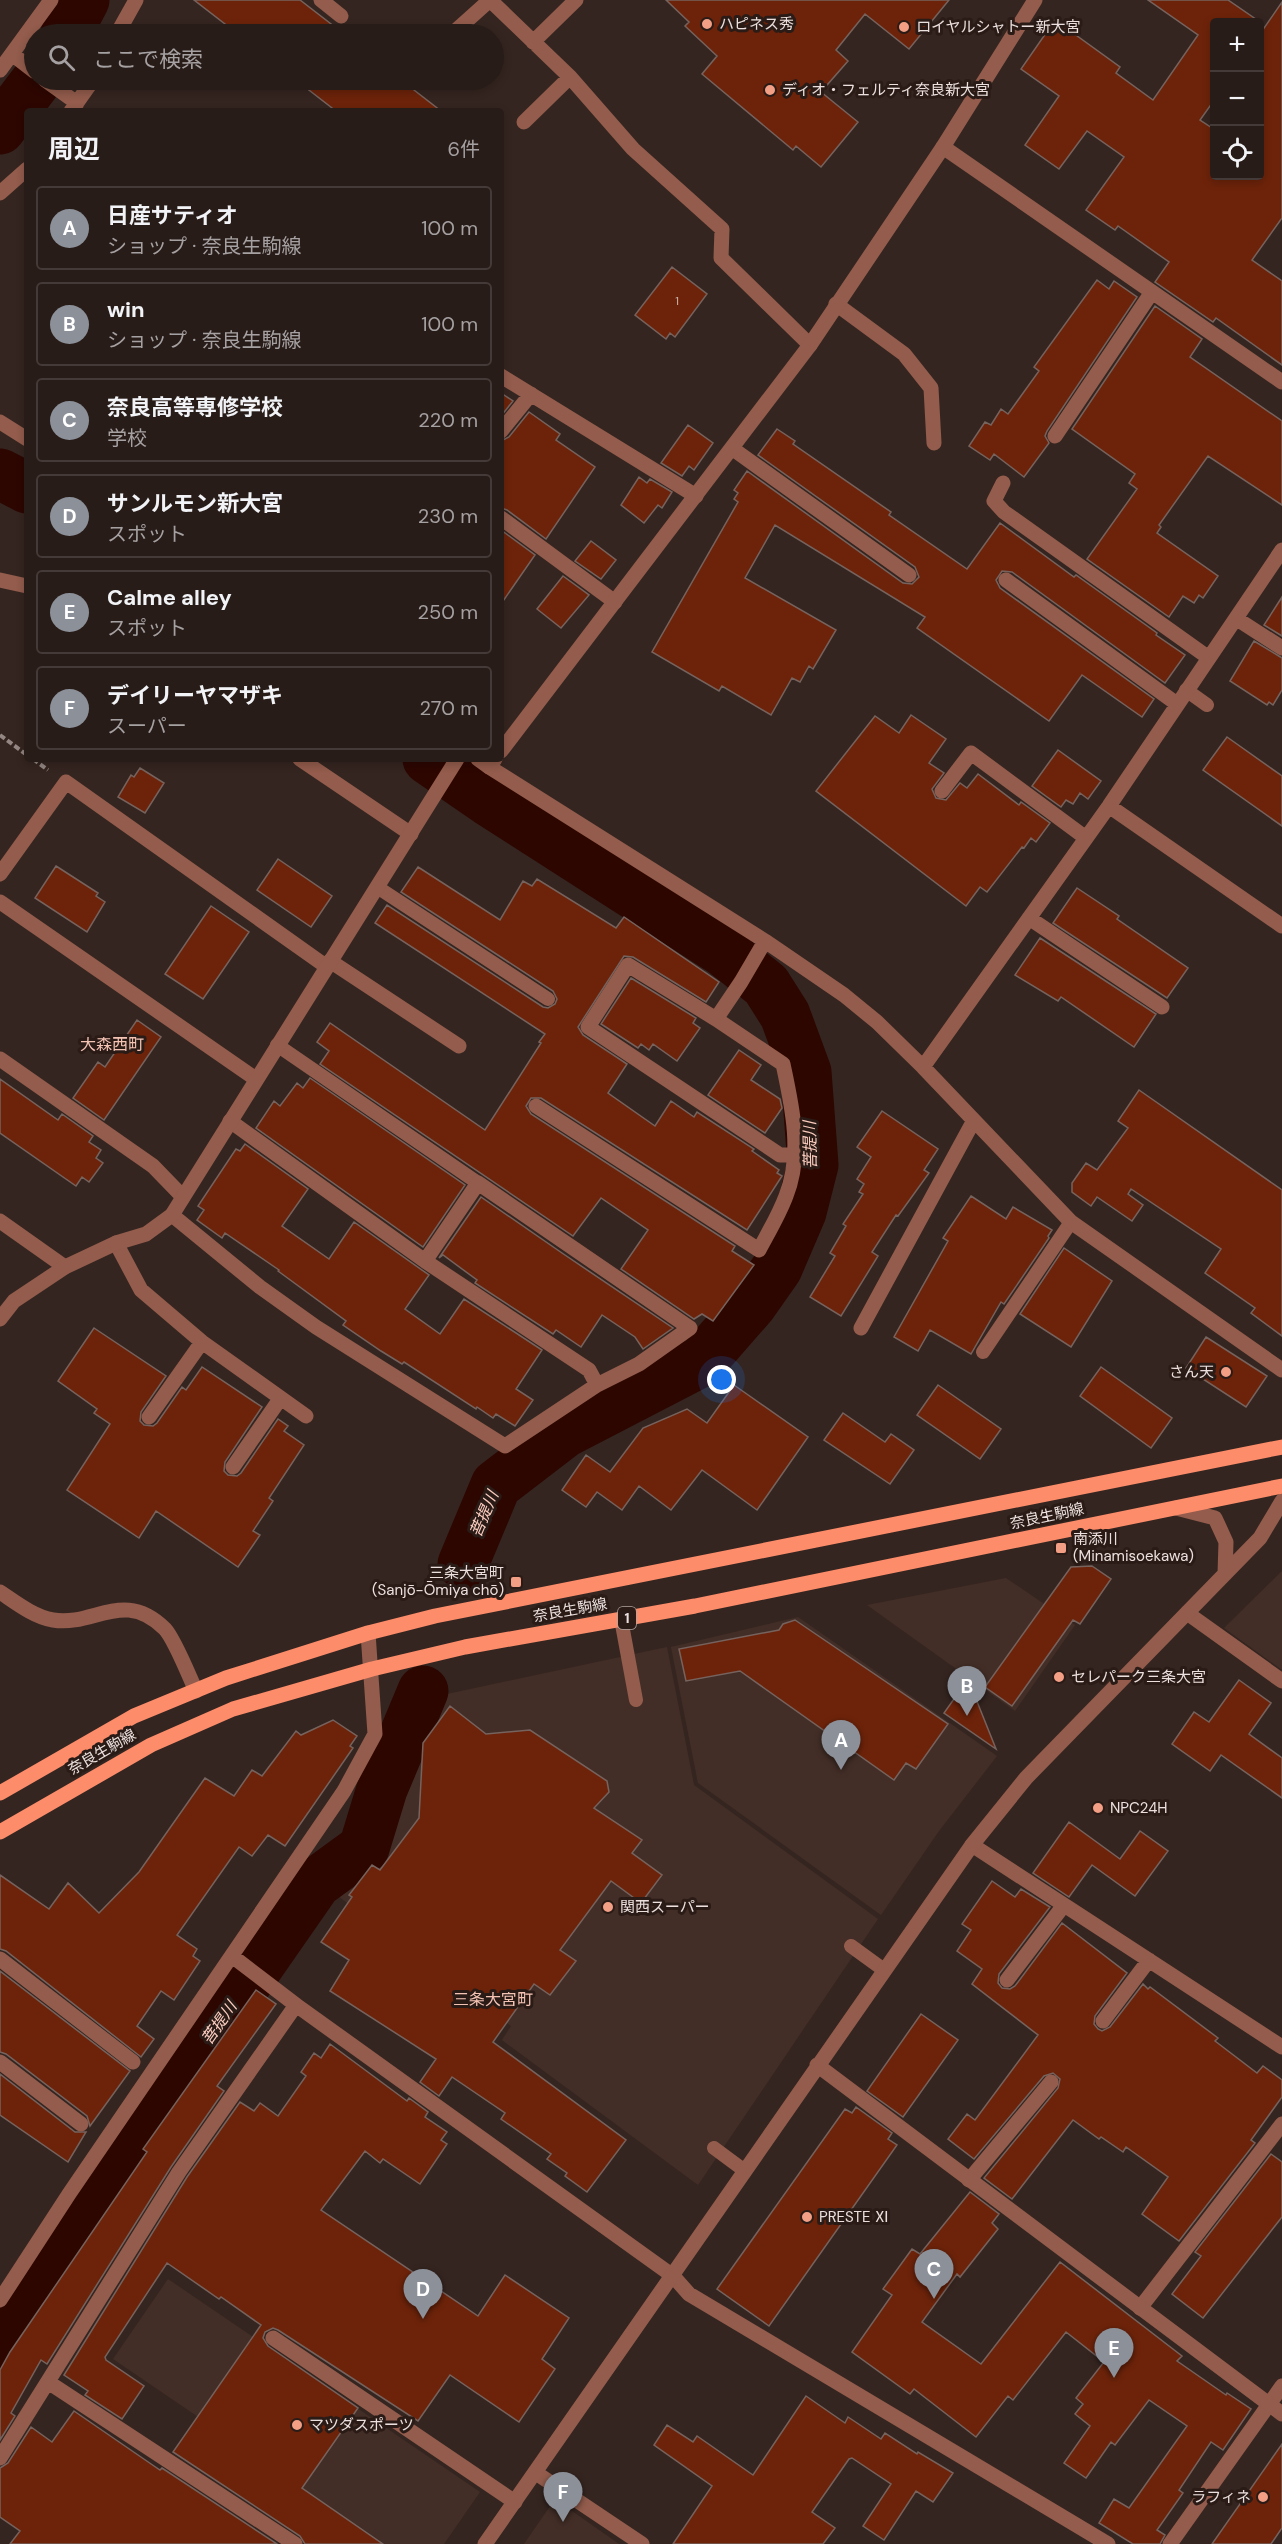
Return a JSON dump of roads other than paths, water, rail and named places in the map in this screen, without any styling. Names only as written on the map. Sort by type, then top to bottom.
[{"type":"main road","name":"奈良生駒線","points":[[0,1793],[134,1716],[226,1678],[368,1633],[468,1609],[1282,1447]]},
{"type":"main road","name":"奈良生駒線","points":[[0,1832],[151,1745],[233,1709],[372,1669],[465,1647],[621,1619],[1282,1486]]},
{"type":"street","points":[[37,24],[51,0]]},
{"type":"street","points":[[123,24],[136,0]]},
{"type":"street","points":[[321,0],[341,16]]},
{"type":"street","points":[[463,24],[490,0],[570,77],[633,149],[676,193],[722,229],[721,258],[810,345]]},
{"type":"street","points":[[533,42],[576,0]]},
{"type":"street","points":[[504,747],[810,345],[943,147],[1035,0]]},
{"type":"street","points":[[0,70],[17,58],[24,46]]},
{"type":"street","points":[[17,58],[24,63]]},
{"type":"street","points":[[524,122],[570,77]]},
{"type":"street","points":[[59,90],[74,107],[86,90]]},
{"type":"street","points":[[943,147],[1282,382]]},
{"type":"street","points":[[0,193],[24,172]]},
{"type":"street","points":[[1055,436],[1152,292]]},
{"type":"street","points":[[836,304],[904,354],[931,388],[934,443]]},
{"type":"street","points":[[504,377],[696,496]]},
{"type":"street","points":[[504,427],[531,394]]},
{"type":"street","points":[[0,422],[24,437]]},
{"type":"street","points":[[733,449],[909,574]]},
{"type":"street","points":[[1002,483],[994,501],[1004,512],[1209,658]]},
{"type":"street","points":[[504,520],[615,602]]},
{"type":"street","points":[[923,1067],[1109,806],[1282,552]]},
{"type":"street","points":[[0,580],[24,585]]},
{"type":"street","points":[[1006,580],[1177,704]]},
{"type":"street","points":[[1237,619],[1282,648]]},
{"type":"street","points":[[942,791],[971,753],[1086,838]]},
{"type":"street","points":[[304,762],[411,834]]},
{"type":"street","points":[[0,1319],[14,1301],[65,1267],[116,1243],[146,1234],[171,1215],[455,762]]},
{"type":"street","points":[[487,762],[761,946],[844,994],[877,1022],[923,1067],[973,1122],[1071,1222],[1282,1370]]},
{"type":"street","points":[[0,874],[66,782],[328,964],[459,1046]]},
{"type":"street","points":[[1109,806],[1282,926]]},
{"type":"street","points":[[0,902],[256,1079]]},
{"type":"street","points":[[1029,918],[1162,1008]]},
{"type":"street","points":[[716,1018],[741,982],[761,946]]},
{"type":"street","points":[[536,1106],[759,1250],[787,1195],[794,1155],[794,1112],[783,1064],[716,1018],[628,965],[588,1028],[780,1155],[794,1155]]},
{"type":"street","points":[[0,1059],[153,1166],[183,1197]]},
{"type":"street","points":[[230,1121],[425,1261],[589,1370],[597,1384]]},
{"type":"street","points":[[861,1328],[973,1122]]},
{"type":"street","points":[[171,1215],[260,1287],[316,1327],[505,1446],[597,1384],[639,1364],[690,1328],[478,1183],[425,1261]]},
{"type":"street","points":[[0,1221],[65,1267]]},
{"type":"street","points":[[116,1243],[141,1290],[202,1342],[306,1416]]},
{"type":"street","points":[[149,1417],[202,1342]]},
{"type":"street","points":[[233,1467],[280,1399]]},
{"type":"street","points":[[485,2544],[972,1845],[1026,1778],[1260,1538],[1282,1501]]},
{"type":"street","points":[[1176,1508],[1215,1518],[1227,1542],[1225,1574]]},
{"type":"street","points":[[0,1592],[24,1607],[52,1620],[76,1620],[118,1608],[146,1616],[166,1630],[196,1691]]},
{"type":"street","points":[[1187,1613],[1282,1681]]},
{"type":"street","points":[[0,2300],[69,2194],[344,1791],[375,1734],[368,1633]]},
{"type":"street","points":[[972,1845],[1282,2047]]},
{"type":"street","points":[[1007,1980],[1064,1905]]},
{"type":"street","points":[[232,1956],[673,2276],[689,2294],[1108,2544]]},
{"type":"street","points":[[0,1959],[133,2062]]},
{"type":"street","points":[[1103,2021],[1149,1960]]},
{"type":"street","points":[[0,2458],[179,2172],[297,2005]]},
{"type":"street","points":[[0,2062],[81,2124]]},
{"type":"street","points":[[817,2065],[1282,2414]]},
{"type":"street","points":[[969,2180],[1052,2082]]},
{"type":"street","points":[[1140,2308],[1282,2124]]},
{"type":"street","points":[[273,2338],[515,2502]]},
{"type":"street","points":[[48,2382],[295,2544]]},
{"type":"street","points":[[1170,2544],[1282,2386]]},
{"type":"street","points":[[536,2473],[642,2544]]},
{"type":"lane","points":[[1186,690],[1207,705]]},
{"type":"lane","points":[[377,887],[549,999]]},
{"type":"lane","points":[[277,1044],[478,1183]]},
{"type":"lane","points":[[983,1352],[1071,1222]]},
{"type":"lane","points":[[621,1619],[636,1700]]},
{"type":"lane","points":[[851,1946],[884,1970]]},
{"type":"lane","points":[[714,2148],[745,2170]]},
{"type":"waterway","name":"菩提川","points":[[71,24],[84,0]]},
{"type":"waterway","name":"菩提川","points":[[0,129],[29,90]]},
{"type":"waterway","name":"菩提川","points":[[0,474],[24,486]]},
{"type":"waterway","name":"菩提川","points":[[432,762],[489,801],[723,951],[766,985],[785,1015],[806,1072],[813,1165],[801,1212],[777,1268],[751,1305],[702,1361],[565,1432],[496,1485],[463,1564]]},
{"type":"waterway","name":"菩提川","points":[[0,2355],[92,2205],[316,1883],[364,1848],[382,1789],[423,1691]]},
{"type":"place","name":"ハピネス秀","points":[[707,24]]},
{"type":"place","name":"ロイヤルシャトー新大宮","points":[[904,27]]},
{"type":"place","name":"ディオ・フェルティ奈良新大宮","points":[[770,90]]},
{"type":"place","name":"さん天","points":[[1226,1372]]},
{"type":"place","name":"南添川 (Minamisoekawa)","points":[[1061,1548]]},
{"type":"place","name":"三条大宮町 (Sanjō-Ōmiya chō)","points":[[516,1582]]},
{"type":"place","name":"セレパーク三条大宮","points":[[1059,1677]]},
{"type":"place","name":"win","points":[[967,1716]]},
{"type":"place","name":"日産サティオ","points":[[841,1770]]},
{"type":"place","name":"NPC24H","points":[[1098,1808]]},
{"type":"place","name":"関西スーパー","points":[[608,1907]]},
{"type":"place","name":"PRESTE Ⅺ","points":[[807,2217]]},
{"type":"place","name":"奈良高等専修学校","points":[[934,2299]]},
{"type":"place","name":"サンルモン新大宮","points":[[423,2319]]},
{"type":"place","name":"Calme alley","points":[[1114,2378]]},
{"type":"place","name":"マツダスポーツ","points":[[297,2425]]},
{"type":"place","name":"ラフィネ","points":[[1263,2497]]},
{"type":"place","name":"デイリーヤマザキ","points":[[563,2522]]},
{"type":"district","name":"大森西町","points":[[112,1044]]},
{"type":"district","name":"三条大宮町","points":[[493,1999]]}]
